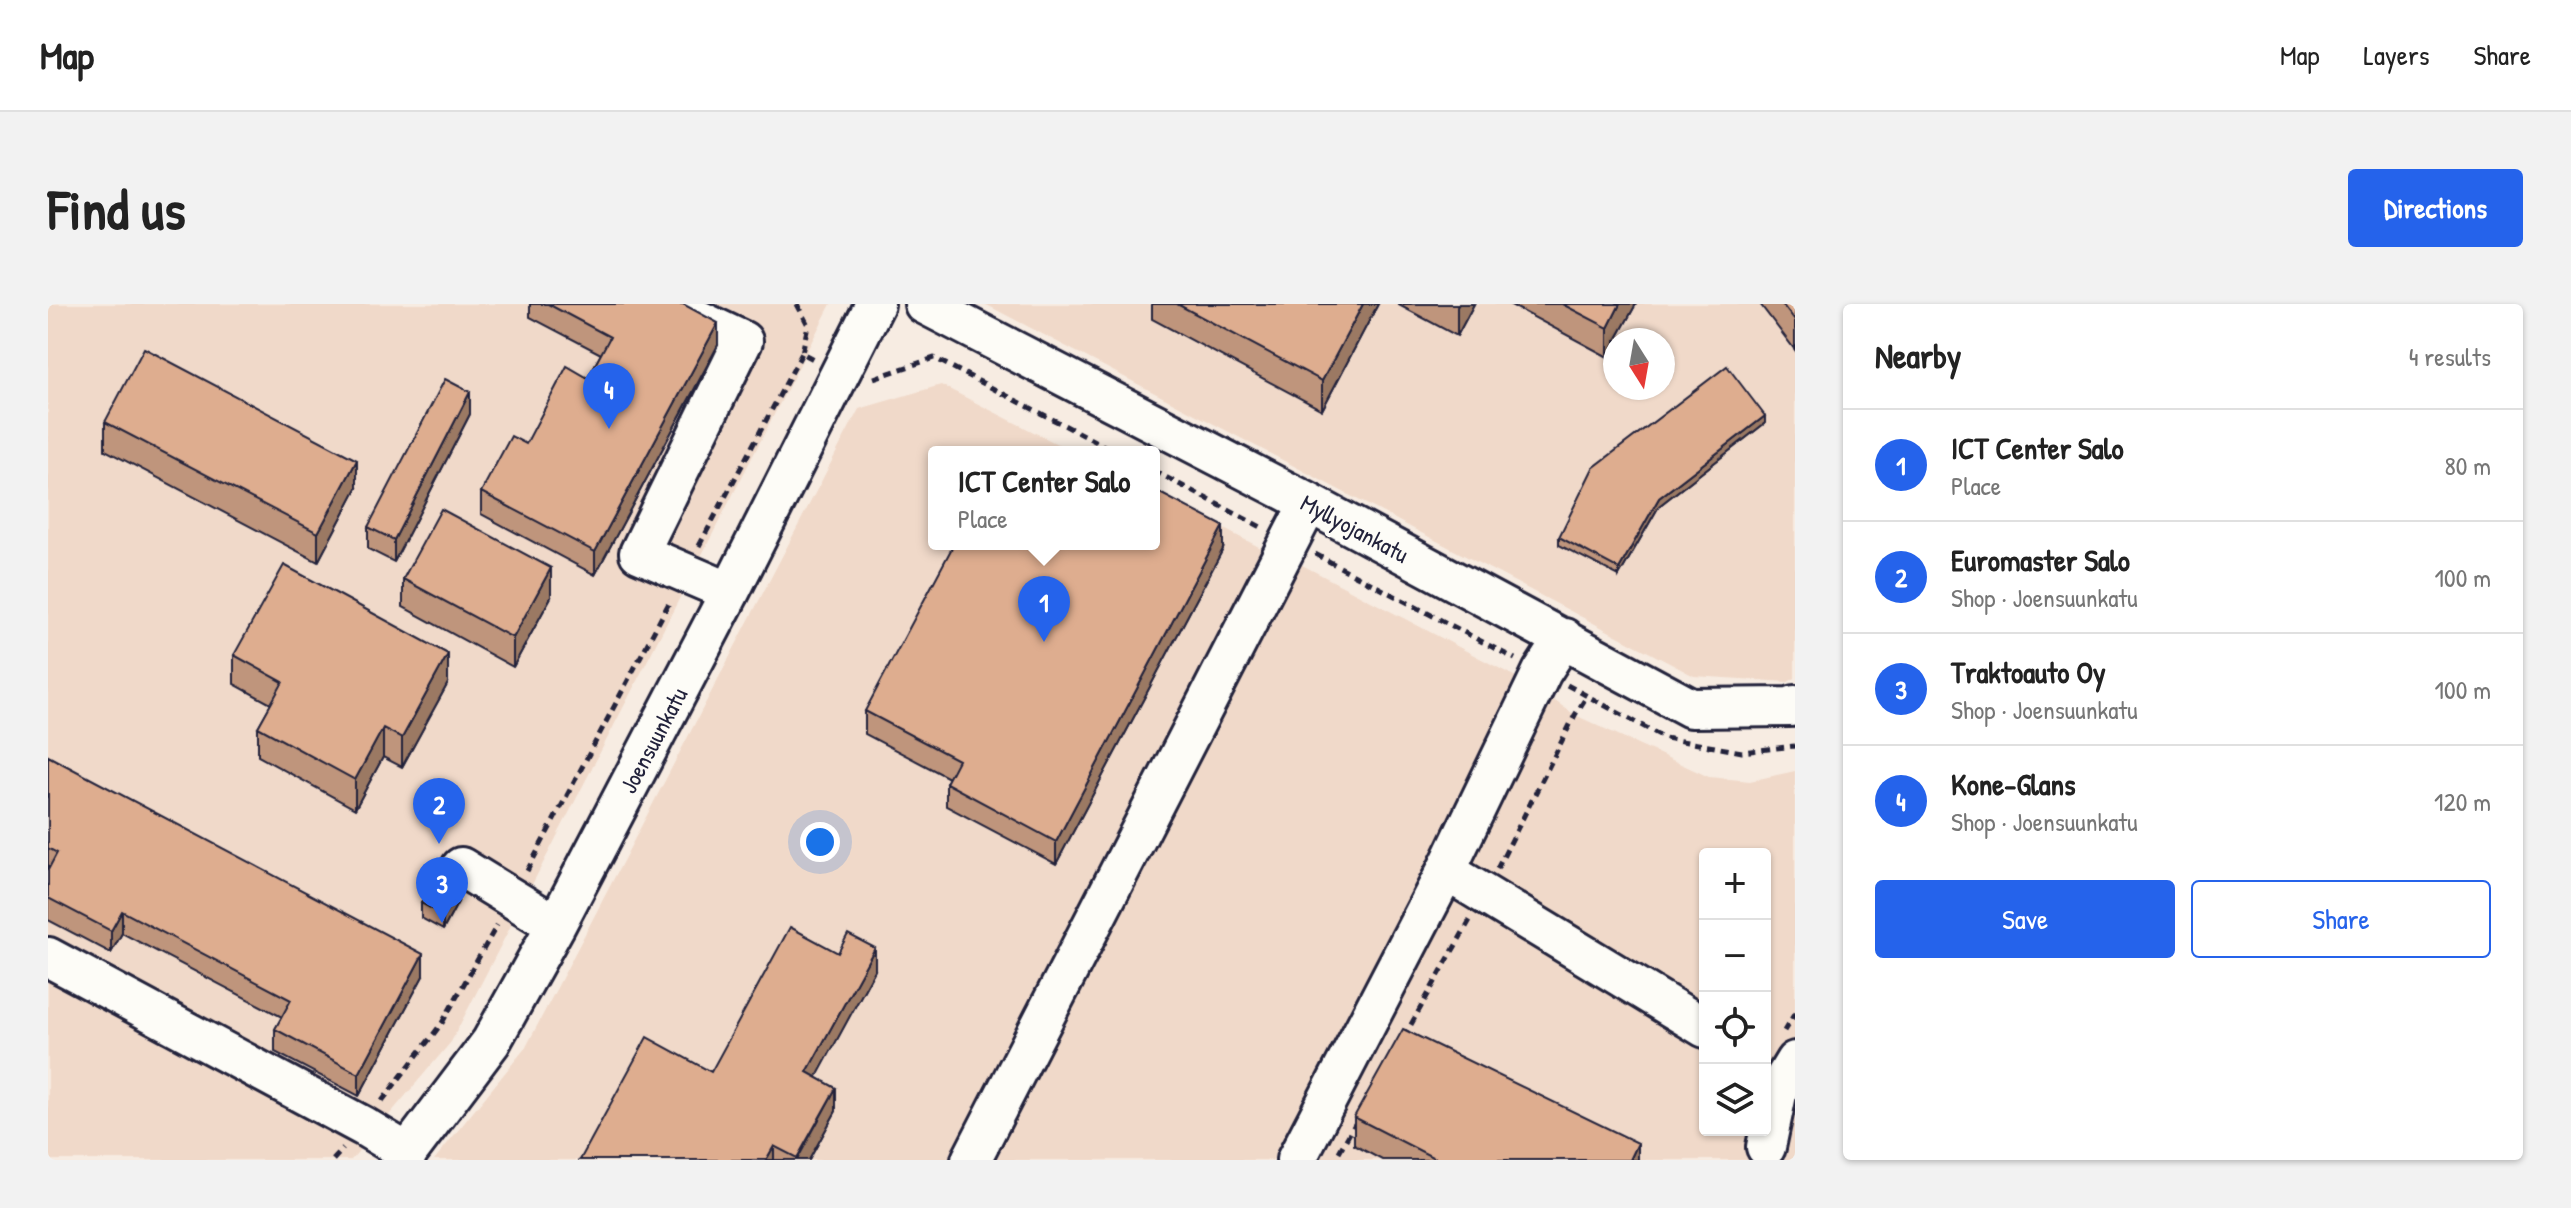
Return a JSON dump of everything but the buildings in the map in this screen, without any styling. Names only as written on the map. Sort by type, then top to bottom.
[{"type":"street","points":[[665,304],[743,341],[639,553],[730,592]]},
{"type":"street","name":"Joensuunkatu","points":[[405,1157],[491,1042],[556,925],[730,592],[875,304]]},
{"type":"street","name":"Myllyojankatu","points":[[924,304],[1309,503],[1691,708],[1795,705]]},
{"type":"street","points":[[975,1159],[1309,503]]},
{"type":"street","points":[[1296,1160],[1446,871],[1542,672],[1564,638]]},
{"type":"street","points":[[461,867],[556,925]]},
{"type":"street","points":[[1446,871],[1699,1024]]},
{"type":"street","points":[[48,957],[363,1126],[405,1157]]},
{"type":"street","points":[[1765,1146],[1778,1089],[1795,1061]]},
{"type":"path","points":[[333,1160],[442,1023],[512,899],[802,353],[808,325],[797,304]]},
{"type":"path","points":[[802,353],[865,383],[890,371],[934,358],[1104,446]]},
{"type":"path","points":[[1160,474],[1665,738],[1742,752],[1795,746]]},
{"type":"path","points":[[1402,1040],[1485,893],[1587,696]]},
{"type":"path","points":[[1335,1160],[1357,1120]]},
{"type":"shaded area","points":[[48,304],[831,304],[451,1042],[351,1160],[48,1160]]},
{"type":"shaded area","points":[[985,304],[1795,304],[1795,678],[1788,682],[1694,676]]},
{"type":"shaded area","points":[[941,385],[1061,446],[928,446],[928,550],[1160,550],[1160,496],[1259,547],[1283,555],[1535,687],[1575,715],[1709,777],[1750,781],[1795,771],[1795,1160],[434,1160],[526,1047],[859,409]]},
{"type":"place","name":"Kone-Glans","points":[[609,429]]},
{"type":"place","name":"ICT Center Salo","points":[[1044,642]]},
{"type":"place","name":"Euromaster Salo","points":[[439,844]]},
{"type":"place","name":"Traktoauto Oy","points":[[442,923]]}]
